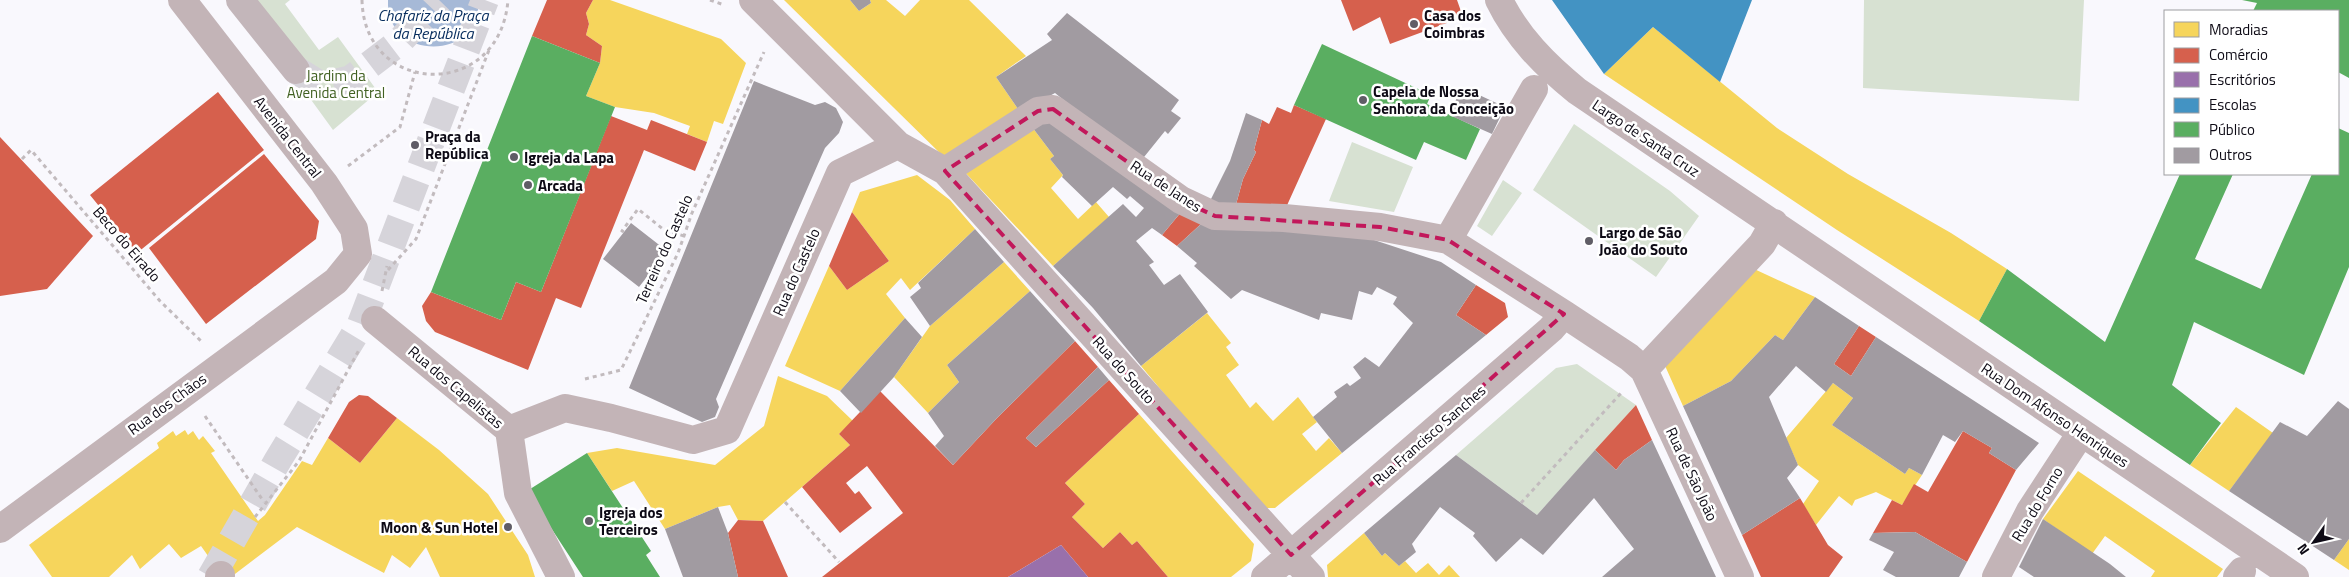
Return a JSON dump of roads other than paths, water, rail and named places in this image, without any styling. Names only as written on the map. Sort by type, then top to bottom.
[{"type":"main road","points":[[240,0],[296,70]]},
{"type":"street","name":"Avenida Central","points":[[182,0],[324,184],[354,229],[358,254],[336,281]]},
{"type":"street","points":[[754,0],[898,145],[940,168]]},
{"type":"street","name":"Largo de Santa Cruz","points":[[1499,0],[1510,23],[1547,66],[1577,91],[1816,252]]},
{"type":"street","points":[[1534,89],[1457,245],[1564,314],[1636,364],[1762,244],[1774,223]]},
{"type":"street","name":"Rua de Janes","points":[[940,168],[1038,111],[1053,108],[1181,200],[1215,216],[1284,218],[1380,226],[1457,245]]},
{"type":"street","name":"Rua do Castelo","points":[[508,430],[565,408],[693,440],[732,438],[840,173],[898,145]]},
{"type":"street","name":"Rua do Souto","points":[[940,168],[1311,577]]},
{"type":"street","name":"Rua Dom Afonso Henriques","points":[[1816,252],[2295,577]]},
{"type":"street","name":"Rua dos Chãos","points":[[0,529],[336,281]]},
{"type":"street","name":"Rua Francisco Sanches","points":[[1265,577],[1551,329],[1564,314]]},
{"type":"street","name":"Rua dos Capelistas","points":[[375,320],[508,430],[518,493],[560,577]]},
{"type":"street","name":"Rua de São João","points":[[1636,364],[1740,577]]},
{"type":"street","name":"Rua do Forno","points":[[1996,577],[2030,511],[2081,433]]},
{"type":"water","name":"Chafariz da Praça da República","points":[[388,0],[478,0],[476,20],[466,35],[451,43],[434,46],[417,44],[402,35],[391,21]]},
{"type":"tunnel","points":[[296,70],[322,86],[351,79],[397,44],[439,0]]},
{"type":"tunnel","points":[[211,577],[278,460],[361,324],[485,0]]},
{"type":"place","name":"Casa dos Coimbras","points":[[1414,24]]},
{"type":"place","name":"Capela de Nossa Senhora da Conceição","points":[[1363,100]]},
{"type":"place","name":"Praça da República","points":[[415,145]]},
{"type":"place","name":"Igreja da Lapa","points":[[514,157]]},
{"type":"place","name":"Arcada","points":[[528,185]]},
{"type":"place","name":"Largo de São João do Souto","points":[[1589,241]]},
{"type":"place","name":"Igreja dos Terceiros","points":[[589,521]]},
{"type":"place","name":"Moon & Sun Hotel","points":[[508,527]]},
{"type":"park label","name":"Jardim da Avenida Central","points":[[336,84]]}]
